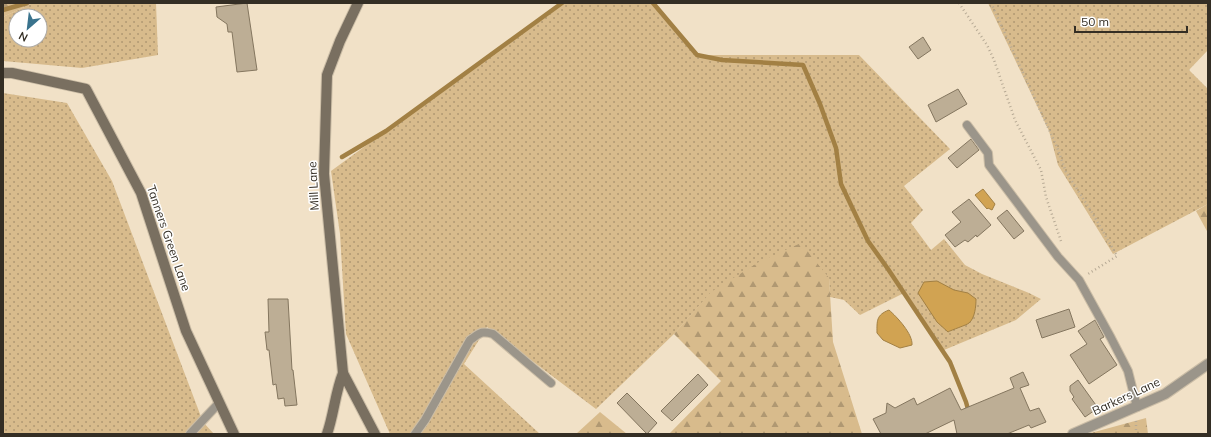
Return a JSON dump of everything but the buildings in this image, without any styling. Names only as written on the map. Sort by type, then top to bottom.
[{"type":"street","name":"Mill Lane","points":[[358,3],[340,41],[328,74],[324,174],[343,373],[376,434]]},
{"type":"street","name":"Tanners Green Lane","points":[[3,73],[12,73],[86,89],[141,193],[186,331],[234,434]]},
{"type":"street","name":"Barkers Lane","points":[[1073,434],[1165,394],[1208,364]]},
{"type":"street","name":"Mill Lane","points":[[327,434],[332,420],[343,373]]},
{"type":"lane","points":[[967,125],[988,153],[989,165],[1058,257],[1079,280],[1128,371],[1137,407]]},
{"type":"lane","points":[[415,434],[425,420],[470,340],[481,333],[485,332],[493,334],[551,383]]},
{"type":"lane","points":[[190,434],[219,403]]},
{"type":"path","points":[[958,3],[987,45],[994,60],[1015,120],[1041,170],[1046,197],[1063,246]]},
{"type":"path","points":[[991,3],[1057,147],[1066,172],[1093,214],[1117,256],[1079,280]]},
{"type":"green space","points":[[3,3],[33,3],[22,8],[8,8],[8,15],[3,17]]},
{"type":"green space","points":[[33,3],[156,3],[158,55],[82,68],[3,61],[3,17],[8,15],[8,48],[48,48],[48,8],[22,8]]},
{"type":"green space","points":[[562,3],[653,3],[697,55],[859,55],[950,149],[904,186],[923,210],[911,223],[931,250],[944,239],[965,265],[982,274],[1041,299],[1016,320],[944,350],[904,293],[860,315],[844,300],[830,297],[829,278],[709,295],[674,334],[596,409],[487,327],[464,364],[540,434],[390,434],[346,334],[340,234],[331,171]]},
{"type":"green space","points":[[988,3],[1208,3],[1208,50],[1189,70],[1208,89],[1208,204],[1113,254],[1058,165],[1049,131]]},
{"type":"green space","points":[[3,93],[67,103],[112,181],[203,422],[214,434],[3,434]]},
{"type":"green space","points":[[1208,204],[1208,233],[1196,211]]},
{"type":"green space","points":[[801,243],[829,278],[833,342],[862,434],[669,434],[721,381],[674,334],[711,292],[759,262]]},
{"type":"green space","points":[[600,412],[627,434],[576,434]]},
{"type":"green space","points":[[1146,418],[1148,434],[1087,434]]},
{"type":"shaded area","points":[[983,189],[995,204],[992,210],[987,209],[975,195]]},
{"type":"shaded area","points":[[937,281],[954,290],[968,293],[976,299],[974,315],[969,323],[948,332],[937,322],[918,293],[924,282]]},
{"type":"shaded area","points":[[889,310],[907,331],[912,341],[912,345],[900,348],[883,340],[877,333],[879,316]]},
{"type":"waterway","points":[[3,10],[27,3]]},
{"type":"waterway","points":[[342,157],[386,131],[562,3]]},
{"type":"waterway","points":[[653,3],[697,55],[722,60],[803,65],[820,104],[836,148],[841,184],[868,241],[950,362],[969,413]]}]
